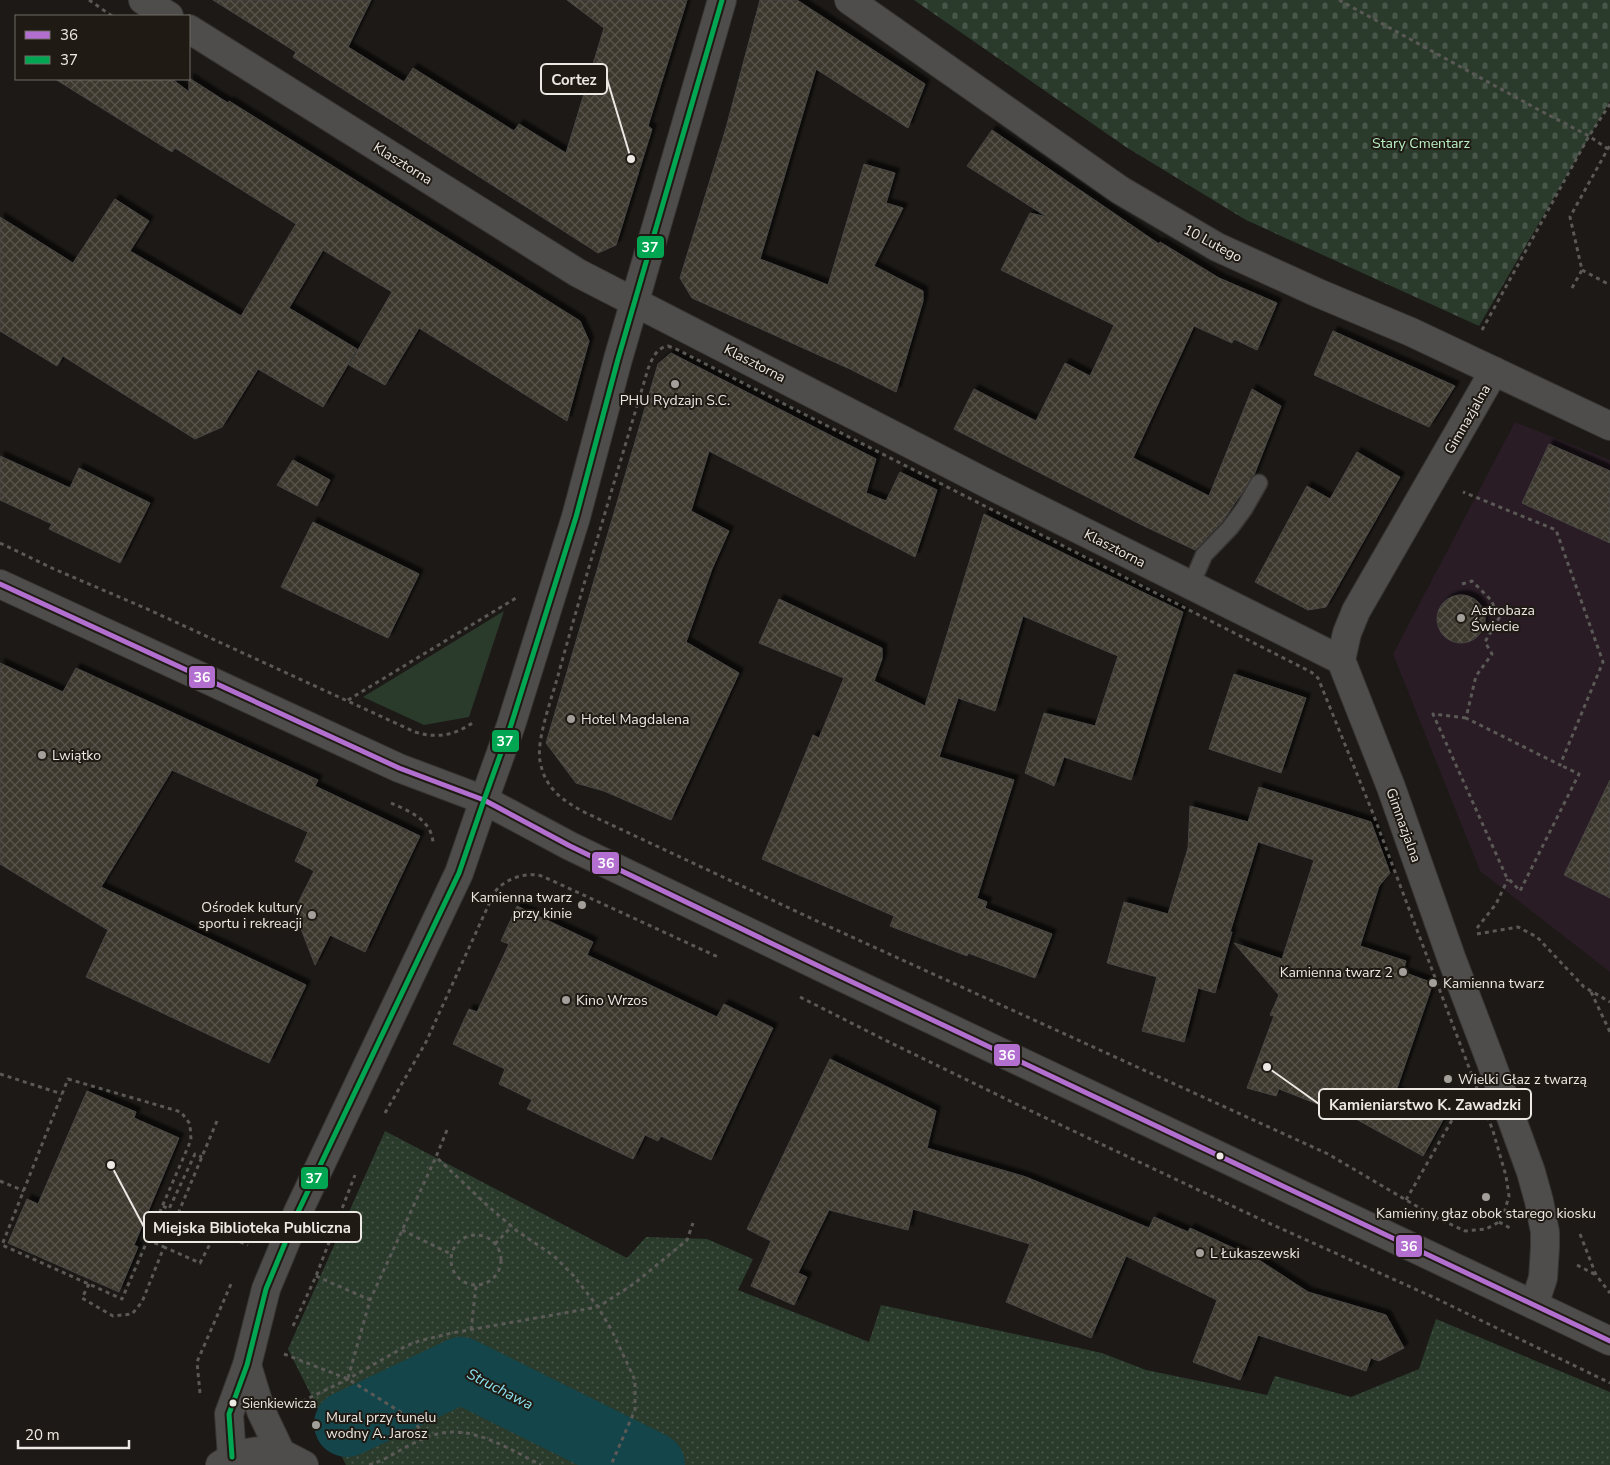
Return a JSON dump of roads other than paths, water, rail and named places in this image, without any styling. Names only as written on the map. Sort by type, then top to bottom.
[{"type":"street","points":[[142,0],[166,15]]},
{"type":"street","points":[[292,1459],[256,1451],[226,1461],[229,1414],[247,1364],[266,1289],[295,1221],[459,873],[511,725],[576,517],[634,302],[650,253],[722,0]]},
{"type":"street","name":"10 Lutego","points":[[849,0],[1120,190],[1217,247],[1466,358],[1610,426]]},
{"type":"street","name":"Klasztorna","points":[[190,30],[578,273],[992,486],[1341,660]]},
{"type":"street","name":"Gimnazjalna","points":[[1494,371],[1356,611],[1347,633],[1341,660],[1391,787],[1537,1194],[1545,1247],[1543,1278],[1534,1305]]},
{"type":"street","points":[[0,584],[399,768],[484,800],[577,850],[838,976],[1610,1341]]},
{"type":"street","points":[[247,1364],[261,1411],[292,1459]]},
{"type":"lane","points":[[1191,585],[1204,555],[1244,510],[1259,483]]},
{"type":"waterway","name":"Struchawa","points":[[347,1424],[461,1370],[652,1465]]},
{"type":"place","name":"Cortez","points":[[631,159]]},
{"type":"place","name":"PHU Rydzajn S.C.","points":[[675,384]]},
{"type":"place","name":"Astrobaza Świecie","points":[[1461,618]]},
{"type":"place","name":"Hotel Magdalena","points":[[571,719]]},
{"type":"place","name":"Lwiątko","points":[[42,755]]},
{"type":"place","name":"Kamienna twarz przy kinie","points":[[582,905]]},
{"type":"place","name":"Ośrodek kultury sportu i rekreacji","points":[[312,915]]},
{"type":"place","name":"Kamienna twarz 2","points":[[1403,972]]},
{"type":"place","name":"Kamienna twarz","points":[[1433,983]]},
{"type":"place","name":"Kino Wrzos","points":[[566,1000]]},
{"type":"place","name":"Kamieniarstwo K. Zawadzki","points":[[1267,1067]]},
{"type":"place","name":"Wielki Głaz z twarzą","points":[[1448,1079]]},
{"type":"place","name":"Miejska Biblioteka Publiczna","points":[[111,1165]]},
{"type":"place","name":"Kamienny głaz obok starego kiosku","points":[[1486,1197]]},
{"type":"place","name":"L Łukaszewski","points":[[1200,1253]]},
{"type":"place","name":"Sienkiewicza","points":[[233,1403]]},
{"type":"place","name":"Mural przy tunelu wodny A. Jarosz","points":[[316,1425]]},
{"type":"park label","name":"Stary Cmentarz","points":[[1421,143]]}]
